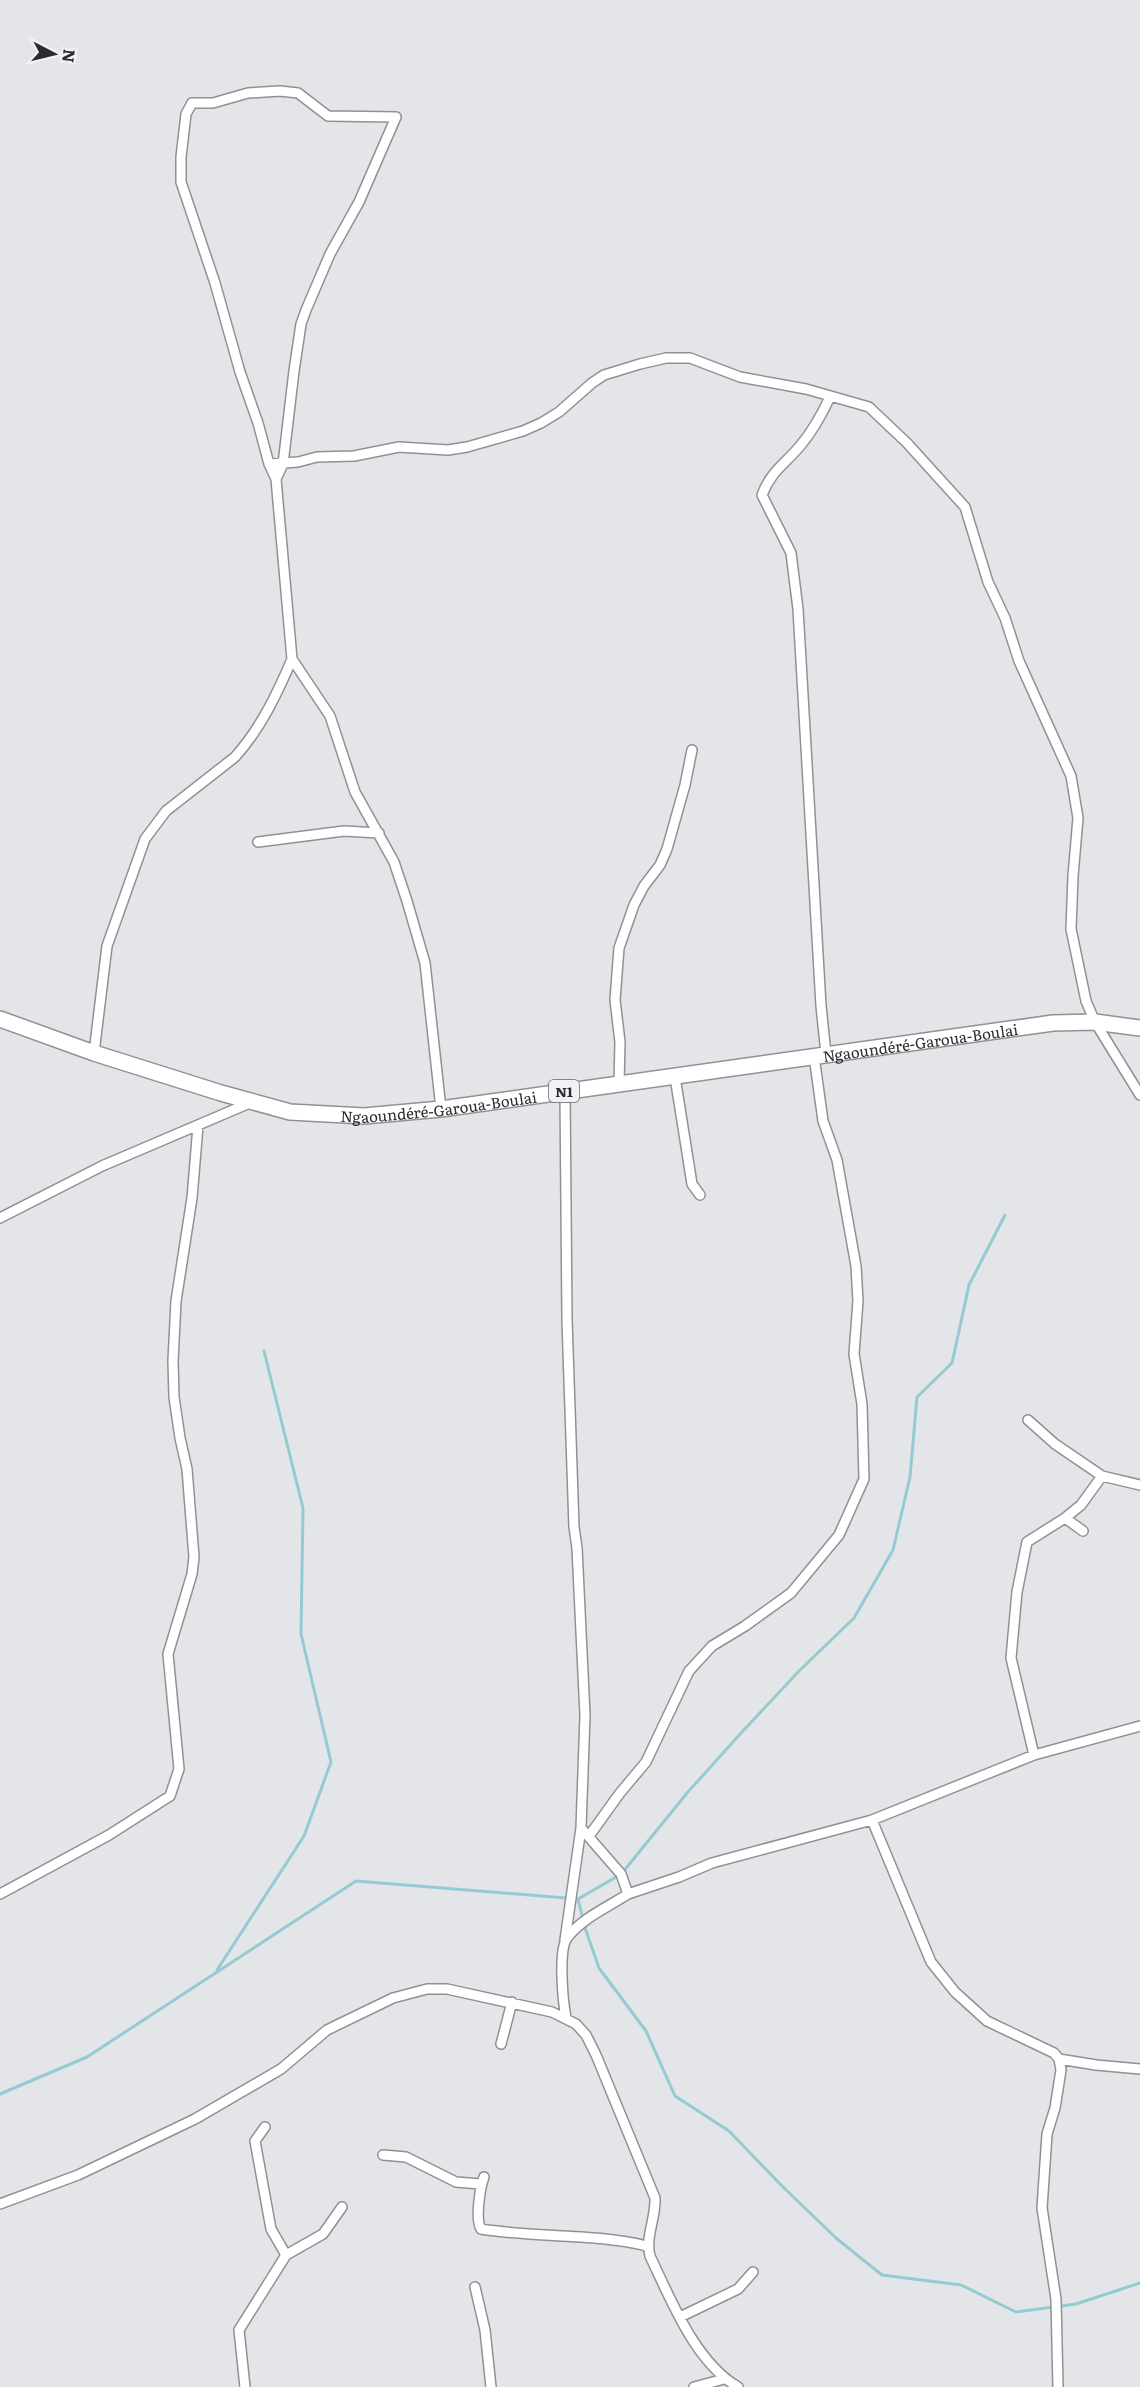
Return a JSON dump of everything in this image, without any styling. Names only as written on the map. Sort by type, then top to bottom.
[{"type":"highway","name":"Ngaoundéré-Garoua-Boulai","points":[[0,1019],[94,1053],[252,1102],[290,1112],[364,1116],[441,1109],[1034,1025],[1095,1022],[1140,1028]]},
{"type":"street","points":[[276,479],[283,464],[301,324],[330,254],[359,202],[396,117],[328,116],[298,93],[280,91],[248,93],[213,104],[192,103],[186,114],[180,171],[184,195],[215,283],[240,372],[258,423],[269,464],[276,479],[292,659],[330,716],[355,792],[394,862],[425,963],[441,1109]]},
{"type":"street","points":[[269,464],[283,464],[317,456],[354,456],[399,447],[448,450],[476,444],[523,431],[541,423],[560,412],[604,375],[666,358],[690,358],[740,377],[806,389],[869,407],[907,443],[965,507],[988,582],[1071,776],[1078,818],[1072,876],[1071,929],[1083,990],[1095,1022],[1140,1095]]},
{"type":"street","points":[[590,1836],[620,1793],[646,1762],[689,1671],[712,1646],[791,1593],[839,1535],[864,1479],[862,1404],[854,1354],[858,1300],[856,1266],[837,1160],[821,1112],[821,1006],[798,609],[791,553],[762,495],[768,481],[781,464],[799,449],[810,434],[830,397]]},
{"type":"street","points":[[94,1053],[107,945],[145,839],[166,811],[235,757],[243,748],[266,714],[292,659]]},
{"type":"street","points":[[619,1084],[620,1042],[615,1000],[619,948],[634,904],[660,865],[667,849],[692,750]]},
{"type":"street","points":[[258,842],[344,831],[379,833]]},
{"type":"street","points":[[675,1077],[692,1184],[700,1195]]},
{"type":"street","points":[[565,1091],[567,1320],[574,1518],[578,1548],[585,1715],[581,1828],[561,1986],[566,2018]]},
{"type":"street","points":[[0,1218],[102,1166],[252,1102]]},
{"type":"street","points":[[0,1894],[116,1831],[170,1796],[179,1769],[168,1654],[192,1574],[194,1557],[187,1469],[174,1397],[173,1361],[176,1301],[192,1198],[198,1126]]},
{"type":"street","points":[[1028,1420],[1055,1444],[1102,1476],[1140,1485]]},
{"type":"street","points":[[1034,1755],[1011,1658],[1017,1592],[1027,1542],[1081,1505],[1102,1476]]},
{"type":"street","points":[[1065,1518],[1083,1532]]},
{"type":"street","points":[[566,1940],[583,1922],[628,1894],[712,1863],[872,1820],[1034,1755],[1140,1726]]},
{"type":"street","points":[[872,1820],[931,1962],[955,1992],[987,2021],[1054,2053],[1059,2059],[1061,2070],[1055,2108],[1047,2134],[1042,2208],[1056,2299],[1058,2387]]},
{"type":"street","points":[[581,1828],[621,1874],[628,1894]]},
{"type":"street","points":[[0,2204],[78,2175],[195,2119],[281,2069],[327,2030],[393,1998],[427,1989],[447,1989],[512,2002],[566,2018],[581,2030],[596,2055],[653,2192],[656,2211],[647,2246],[650,2256],[680,2317],[712,2368],[724,2379],[738,2387]]},
{"type":"street","points":[[501,2044],[512,2002]]},
{"type":"street","points":[[1059,2059],[1140,2069]]},
{"type":"street","points":[[265,2127],[255,2141],[270,2229],[286,2255]]},
{"type":"street","points":[[383,2155],[406,2157],[456,2182],[482,2180],[478,2223],[481,2229],[526,2235],[615,2240],[647,2246]]},
{"type":"street","points":[[246,2387],[239,2330],[286,2255],[323,2234],[342,2207]]},
{"type":"street","points":[[680,2317],[738,2289],[753,2272]]},
{"type":"street","points":[[475,2287],[485,2330],[491,2387]]},
{"type":"street","points":[[694,2387],[724,2379]]},
{"type":"waterway","points":[[623,1872],[687,1793],[742,1732],[799,1671],[854,1618],[893,1550],[910,1477],[917,1397],[952,1363],[969,1285],[1005,1215]]},
{"type":"waterway","points":[[217,1970],[304,1836],[331,1762],[301,1634],[303,1508],[264,1351]]},
{"type":"waterway","points":[[578,1899],[618,1876]]},
{"type":"waterway","points":[[0,2094],[87,2057],[356,1881],[578,1899],[583,1919]]},
{"type":"waterway","points":[[584,1925],[599,1968],[646,2031],[675,2096],[729,2131],[836,2238],[882,2275],[961,2285],[1016,2312],[1076,2304],[1140,2283]]}]
